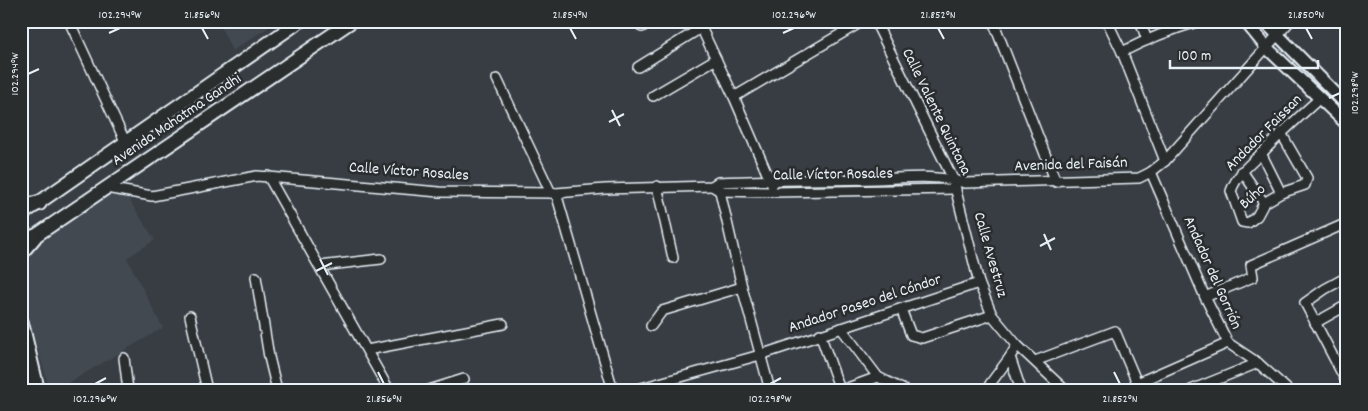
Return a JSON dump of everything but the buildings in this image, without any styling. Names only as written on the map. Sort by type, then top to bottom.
[{"type":"main road","name":"Avenida Mahatma Gandhi","points":[[21,215],[300,21]]},
{"type":"main road","name":"Avenida Mahatma Gandhi","points":[[21,246],[352,21]]},
{"type":"main road","points":[[21,208],[39,203]]},
{"type":"main road","points":[[21,252],[34,237]]},
{"type":"main road","points":[[21,323],[37,390]]},
{"type":"main road","points":[[21,368],[26,390]]},
{"type":"street","points":[[69,21],[126,141]]},
{"type":"street","points":[[642,27],[651,21]]},
{"type":"street","points":[[734,97],[863,21]]},
{"type":"street","name":"Calle Valente Quintana","points":[[875,21],[956,188]]},
{"type":"street","points":[[993,21],[1056,182]]},
{"type":"street","points":[[1107,21],[1122,52],[1165,162]]},
{"type":"street","points":[[1140,21],[1147,40]]},
{"type":"street","points":[[1122,52],[1182,26],[1200,21]]},
{"type":"street","points":[[1245,21],[1267,48],[1347,124]]},
{"type":"street","points":[[1264,21],[1347,104]]},
{"type":"street","name":"Avenida del Faisán","points":[[953,179],[965,183],[1056,182],[1139,178],[1165,162],[1290,21]]},
{"type":"street","points":[[638,67],[699,25],[771,180],[773,192]]},
{"type":"street","points":[[653,96],[716,59]]},
{"type":"street","points":[[497,80],[554,193],[613,390]]},
{"type":"street","name":"Andador Faissan","points":[[1242,222],[1230,190],[1234,182],[1242,171],[1280,133],[1320,98]]},
{"type":"street","name":"Búho","points":[[1242,222],[1248,223],[1257,216],[1264,204],[1281,193],[1305,185],[1307,178],[1280,133]]},
{"type":"street","points":[[1261,153],[1281,193]]},
{"type":"street","points":[[1242,171],[1264,204]]},
{"type":"street","name":"Andador del Gorrión","points":[[1151,172],[1205,297],[1228,343],[1258,363],[1288,390]]},
{"type":"street","name":"Calle Víctor Rosales","points":[[106,188],[152,196],[257,176],[439,192],[554,193],[657,186],[717,186],[773,192],[956,188]]},
{"type":"street","points":[[268,176],[389,390]]},
{"type":"street","name":"Calle Víctor Rosales","points":[[717,186],[771,180],[953,179]]},
{"type":"street","name":"Avenida del Faisán","points":[[956,188],[965,183]]},
{"type":"street","points":[[657,186],[673,258]]},
{"type":"street","points":[[717,186],[770,390]]},
{"type":"street","name":"Calle Avestruz","points":[[956,188],[979,283],[992,315],[1017,345],[1065,390]]},
{"type":"street","points":[[1205,297],[1253,277],[1251,265],[1347,223]]},
{"type":"street","points":[[320,266],[381,259]]},
{"type":"street","points":[[256,277],[269,356],[277,390]]},
{"type":"street","points":[[1341,390],[1347,385],[1305,303],[1347,277]]},
{"type":"street","name":"Andador Paseo del Cóndor","points":[[634,390],[760,354],[979,283]]},
{"type":"street","points":[[651,326],[662,311],[742,287]]},
{"type":"street","points":[[1315,323],[1347,305]]},
{"type":"street","points":[[901,309],[911,335],[922,338],[992,315]]},
{"type":"street","points":[[190,316],[207,390]]},
{"type":"street","points":[[367,350],[502,324]]},
{"type":"street","points":[[841,328],[878,377],[904,390]]},
{"type":"street","points":[[1035,361],[1115,331],[1139,386],[1228,343]]},
{"type":"street","points":[[820,334],[841,390],[878,377]]},
{"type":"street","points":[[992,390],[990,384],[1017,345]]},
{"type":"street","points":[[1010,357],[1021,390]]},
{"type":"street","points":[[124,358],[128,390]]},
{"type":"street","points":[[1191,390],[1258,363]]},
{"type":"street","points":[[429,390],[464,379]]},
{"type":"shaded area","points":[[218,21],[278,21],[232,51]]},
{"type":"shaded area","points":[[121,187],[155,240],[127,258],[163,328],[56,390],[50,390],[21,295],[23,255],[35,244]]}]
